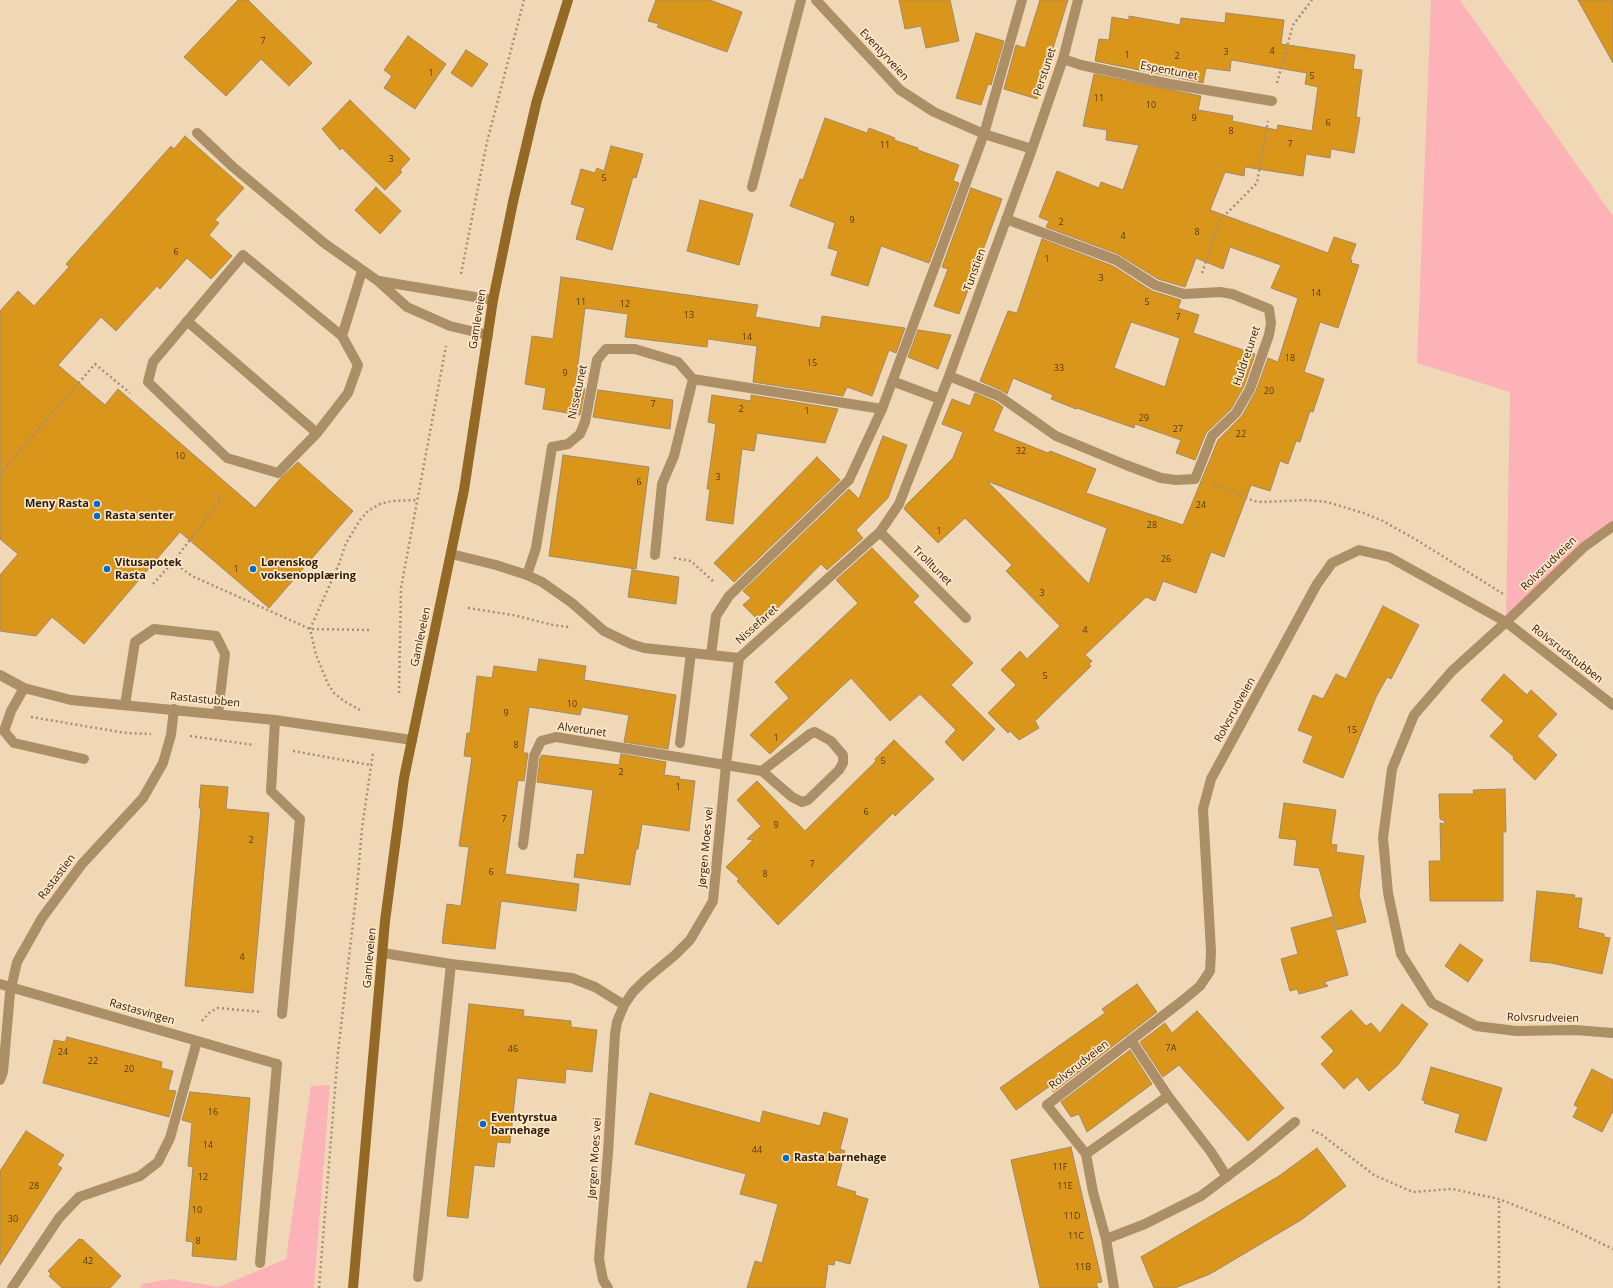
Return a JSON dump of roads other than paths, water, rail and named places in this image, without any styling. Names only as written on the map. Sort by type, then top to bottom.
[{"type":"main road","name":"Gamleveien","points":[[353,1288],[382,953],[398,819],[412,740],[464,490],[493,300],[524,151],[547,66],[568,0]]},
{"type":"street","points":[[752,187],[801,0]]},
{"type":"street","name":"Eventyrveien","points":[[816,0],[900,90],[934,112],[984,134],[1032,149]]},
{"type":"street","points":[[711,655],[716,616],[729,596],[849,480],[882,409],[984,134],[1022,0]]},
{"type":"street","name":"Perstunet","points":[[1032,149],[1063,59],[1078,0]]},
{"type":"street","name":"Espentunet","points":[[1063,59],[1081,65],[1170,84],[1272,101]]},
{"type":"street","points":[[197,133],[233,167],[318,238],[378,281],[407,307],[428,318],[450,326],[488,335]]},
{"type":"street","name":"Tunstien","points":[[940,399],[1032,149]]},
{"type":"street","name":"Huldretunet","points":[[949,376],[999,396],[1056,436],[1161,478],[1176,480],[1195,479],[1212,436],[1236,413],[1250,389],[1269,335],[1271,323],[1269,309],[1232,294],[1220,292],[1184,294],[1155,285],[1116,260],[1006,219]]},
{"type":"street","points":[[243,255],[342,336],[358,366],[348,393],[317,433],[278,473],[226,458],[148,382],[153,362],[187,321],[243,255]]},
{"type":"street","points":[[342,336],[362,271]]},
{"type":"street","points":[[378,281],[493,300]]},
{"type":"street","points":[[187,321],[317,433]]},
{"type":"street","name":"Nissetunet","points":[[527,575],[536,548],[552,447],[568,444],[580,434],[585,422],[597,360],[606,350],[635,349],[678,362],[693,379]]},
{"type":"street","points":[[655,555],[662,484],[674,456],[693,379],[882,409]]},
{"type":"street","points":[[892,381],[940,399]]},
{"type":"street","name":"Nissefaret","points":[[451,554],[496,565],[527,575],[542,582],[557,592],[604,631],[631,644],[644,648],[739,658],[880,532],[899,504],[940,399]]},
{"type":"street","name":"Rolvsrudveien","points":[[1613,526],[1584,547],[1506,622],[1452,670],[1414,715],[1392,769],[1383,838],[1388,893],[1401,954],[1432,1003],[1476,1026],[1516,1031],[1574,1030],[1613,1033]]},
{"type":"street","name":"Trolltunet","points":[[880,532],[966,618]]},
{"type":"street","name":"Rolvsrudveien","points":[[1114,1288],[1106,1239],[1093,1192],[1086,1154],[1047,1105],[1200,986],[1210,971],[1211,951],[1204,809],[1211,779],[1317,584],[1332,563],[1359,550],[1389,557],[1506,622]]},
{"type":"street","name":"Rolvsrudstubben","points":[[1506,622],[1613,705]]},
{"type":"street","points":[[125,705],[134,642],[154,629],[216,636],[225,654],[218,714]]},
{"type":"street","points":[[680,743],[691,653]]},
{"type":"street","name":"Jørgen Moes vei","points":[[608,1288],[602,1276],[599,1259],[617,1022],[624,1005],[633,992],[690,940],[713,901],[726,765],[739,658]]},
{"type":"street","name":"Rastastubben","points":[[0,676],[24,688],[71,700],[275,720],[412,740]]},
{"type":"street","points":[[24,688],[11,711],[4,731],[14,743],[84,759]]},
{"type":"street","name":"Rastastien","points":[[0,1080],[3,1072],[12,987],[17,962],[42,918],[82,864],[143,798],[163,763],[171,735],[174,709]]},
{"type":"street","points":[[275,720],[271,791],[300,819],[282,1014]]},
{"type":"street","points":[[815,732],[831,741],[843,755],[843,763],[839,770],[808,800],[802,802],[792,796],[762,771],[810,734],[815,732]]},
{"type":"street","name":"Alvetunet","points":[[523,845],[534,756],[541,742],[556,736],[762,771]]},
{"type":"street","points":[[382,953],[451,964],[572,978],[595,986],[624,1005]]},
{"type":"street","points":[[418,1277],[451,964]]},
{"type":"street","name":"Rastasvingen","points":[[0,984],[276,1064],[260,1264]]},
{"type":"street","points":[[1131,1040],[1168,1096],[1211,1152],[1227,1177]]},
{"type":"street","points":[[12,1288],[58,1218],[79,1197],[140,1176],[158,1162],[170,1138],[197,1041]]},
{"type":"street","points":[[1086,1154],[1168,1096]]},
{"type":"street","points":[[1106,1239],[1145,1224],[1201,1196],[1254,1156],[1295,1122]]},
{"type":"place","name":"Meny Rasta","points":[[97,504]]},
{"type":"place","name":"Rasta senter","points":[[97,516]]},
{"type":"place","name":"Vitusapotek Rasta","points":[[107,569]]},
{"type":"place","name":"Lørenskog voksenopplæring","points":[[253,569]]},
{"type":"place","name":"Eventyrstua barnehage","points":[[483,1124]]},
{"type":"place","name":"Rasta barnehage","points":[[786,1158]]}]
